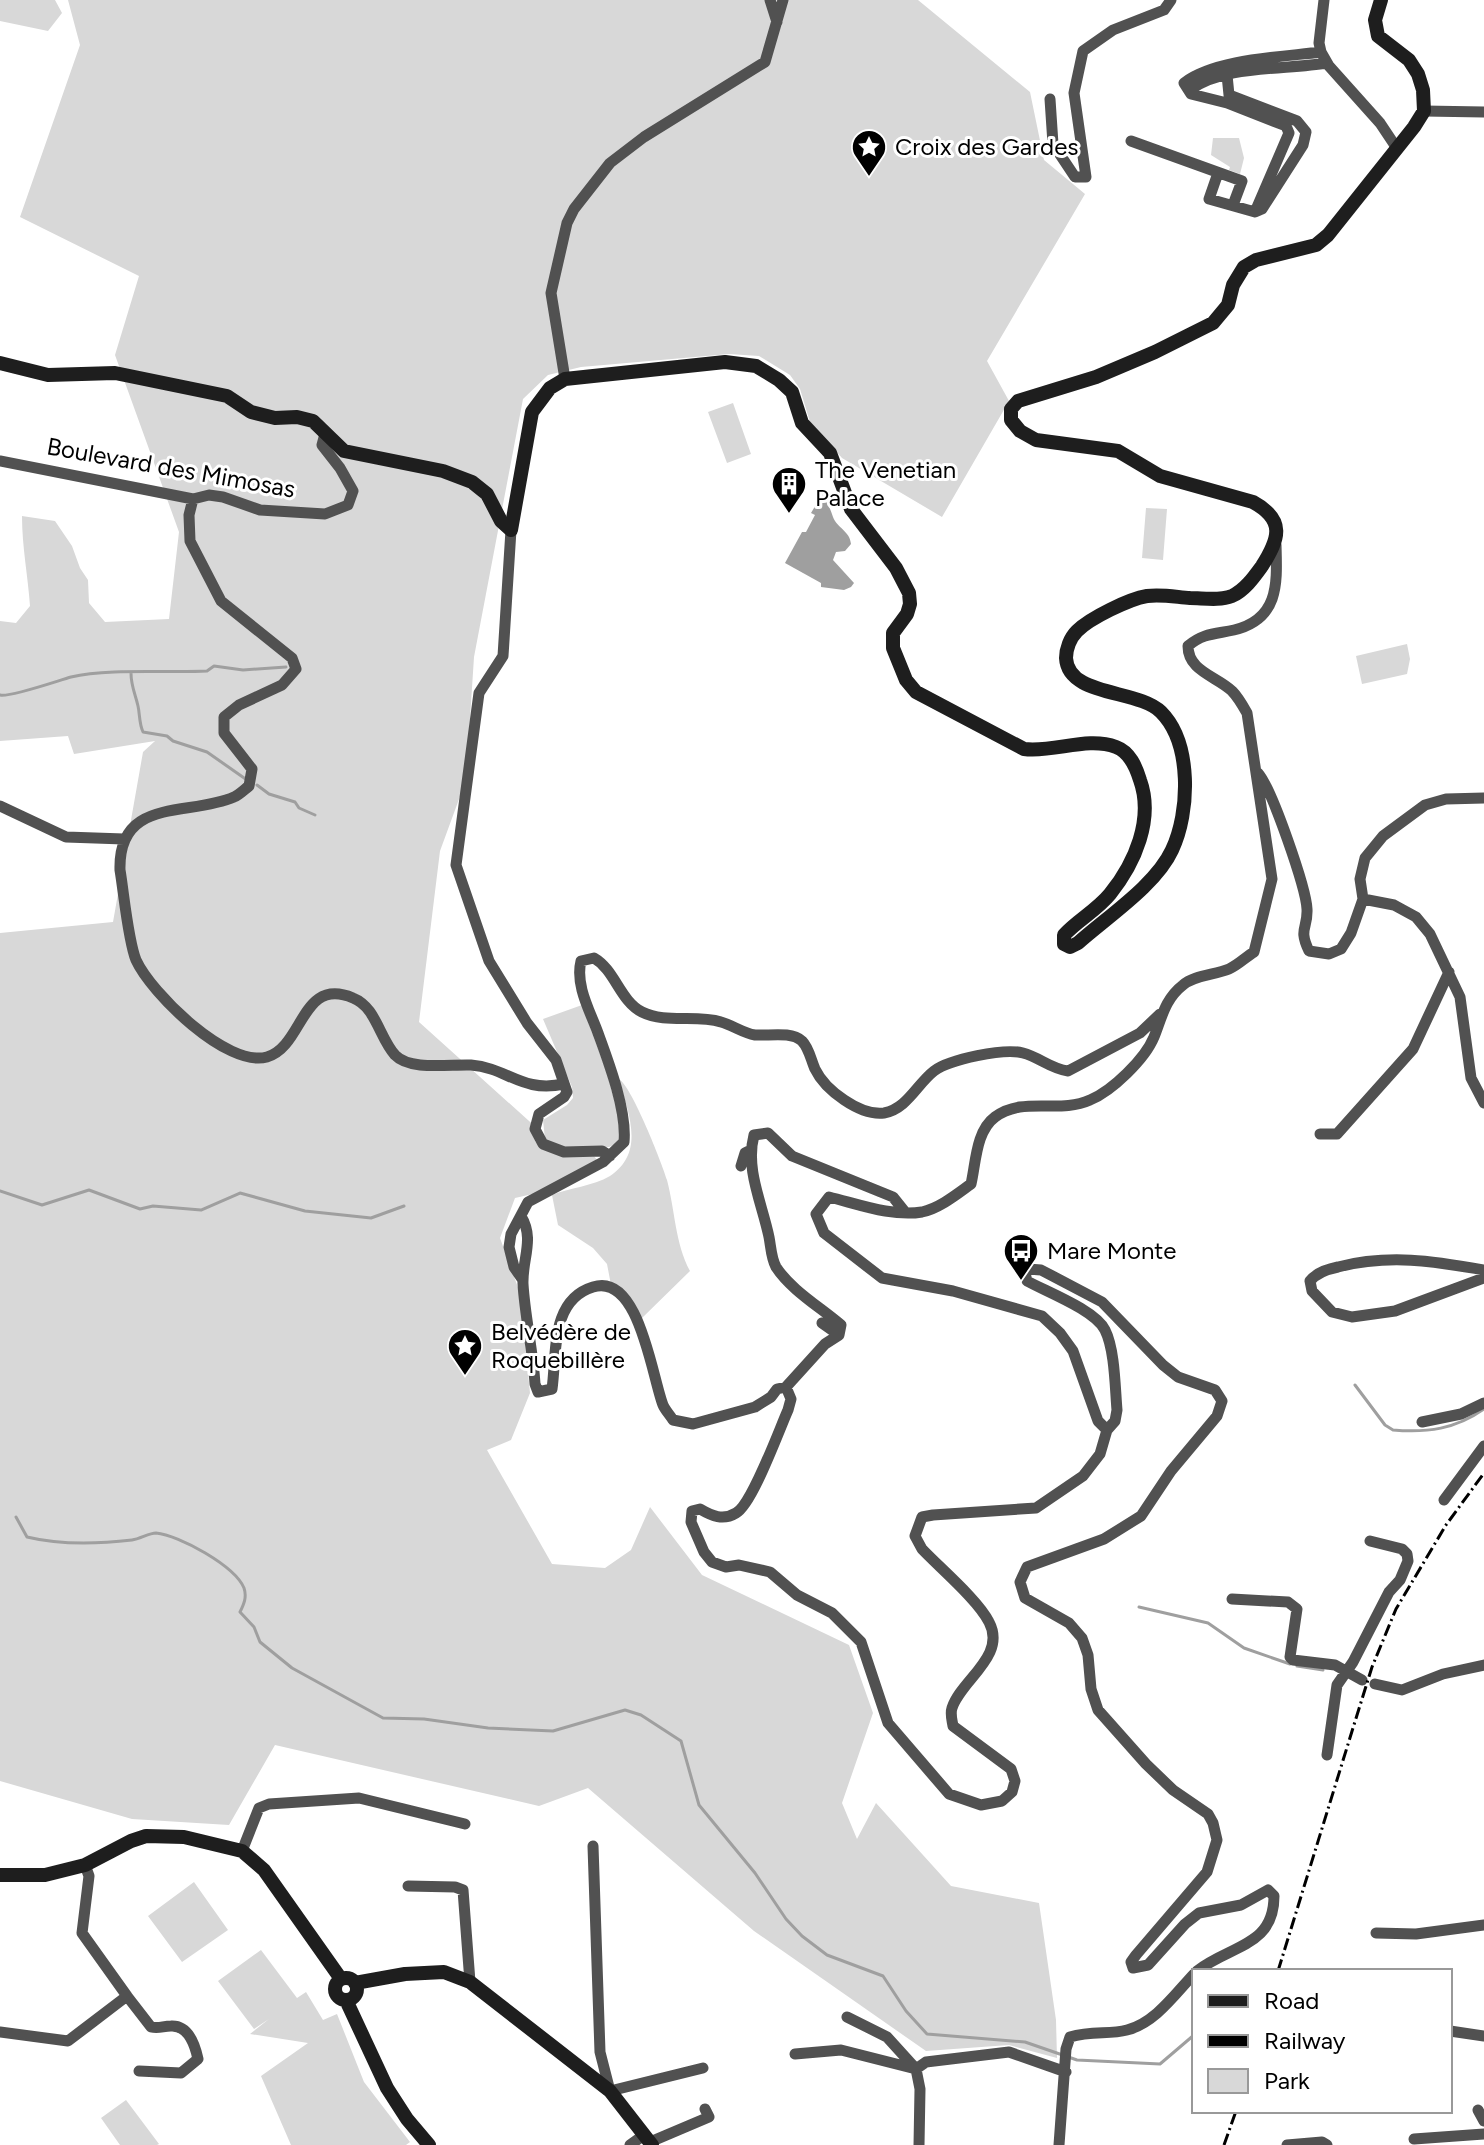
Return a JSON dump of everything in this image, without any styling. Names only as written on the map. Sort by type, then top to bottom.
[{"type":"street","points":[[770,0],[778,23]]},
{"type":"street","points":[[565,379],[551,293],[567,223],[574,209],[610,163],[644,137],[765,62],[783,0]]},
{"type":"street","points":[[1050,99],[1053,144],[1075,177],[1086,177],[1074,93],[1083,51],[1113,30],[1164,10],[1171,0]]},
{"type":"street","points":[[1324,0],[1319,43],[1324,58],[1380,123],[1396,147]]},
{"type":"street","points":[[523,1280],[514,1267],[509,1247],[511,1234],[528,1202],[590,1170],[624,1142],[625,1126],[602,1043],[577,974],[581,961],[594,958],[602,963],[628,1001],[641,1012],[656,1017],[718,1021],[751,1034],[795,1036],[805,1043],[815,1070],[829,1090],[850,1104],[882,1113],[902,1106],[937,1068],[986,1053],[1022,1052],[1057,1070],[1068,1071],[1140,1033],[1186,982],[1230,968],[1254,952],[1272,879],[1247,713],[1234,692],[1193,664],[1188,657],[1188,646],[1198,638],[1239,629],[1259,618],[1273,601],[1277,586],[1275,520],[1265,508],[1253,502],[1160,476],[1118,451],[1036,440],[1020,431],[1011,420],[1011,409],[1018,401],[1096,377],[1213,323],[1228,305],[1233,285],[1244,267],[1256,260],[1295,252],[1322,240],[1424,111],[1418,74],[1409,60],[1378,36],[1375,20],[1381,0]]},
{"type":"street","points":[[1187,87],[1196,74],[1324,58]]},
{"type":"street","points":[[1187,87],[1242,68]]},
{"type":"street","points":[[1227,75],[1229,95],[1297,121],[1306,132],[1303,145],[1267,204],[1255,212]]},
{"type":"street","points":[[1187,87],[1191,94],[1227,103],[1286,126],[1289,133],[1285,145],[1255,212]]},
{"type":"street","points":[[1424,111],[1458,114],[1484,112]]},
{"type":"street","points":[[1131,141],[1242,181],[1233,205]]},
{"type":"street","points":[[1218,173],[1209,199],[1255,212]]},
{"type":"street","points":[[610,1156],[602,1151],[564,1152],[543,1144],[535,1129],[539,1114],[567,1092],[556,1060],[527,1023],[489,961],[456,865],[479,693],[503,656],[511,530],[532,412],[550,388],[565,379],[725,362],[756,366],[792,392],[802,423],[830,453],[851,509],[896,568],[909,593],[907,614],[893,633],[893,648],[906,680],[916,692],[1024,749],[1037,751],[1103,743],[1120,748],[1134,763],[1142,784],[1145,819],[1140,840],[1126,871],[1110,895],[1064,935],[1064,944],[1070,947],[1142,890],[1172,851],[1185,807],[1184,761],[1175,731],[1159,710],[1142,700],[1077,680],[1068,671],[1066,656],[1069,642],[1078,630],[1094,619],[1132,600],[1149,596],[1215,599],[1231,596],[1251,580],[1276,545]]},
{"type":"street","points":[[0,363],[48,375],[115,373],[227,396],[251,412],[275,418],[297,417],[313,421],[344,451],[443,471],[472,482],[487,494],[501,521],[511,530]]},
{"type":"street","name":"Boulevard des Mimosas","points":[[0,461],[193,499],[209,495],[223,497],[260,510],[325,514],[348,505],[353,491],[322,445],[325,434]]},
{"type":"street","points":[[193,499],[189,515],[190,541],[221,601],[292,658],[296,669],[282,685],[239,705],[224,717],[224,733],[252,769],[249,786],[235,797],[153,814],[134,827],[124,839],[119,856],[120,870],[135,958],[149,981],[218,1045],[241,1056],[266,1057],[284,1046],[308,1007],[317,999],[331,995],[349,996],[365,1003],[397,1057],[415,1066],[476,1065],[524,1084],[546,1088],[564,1084]]},
{"type":"street","points":[[1257,771],[1276,807],[1302,888],[1307,910],[1302,936],[1309,951],[1329,954],[1341,949],[1351,933],[1363,899],[1360,879],[1365,858],[1383,836],[1425,805],[1446,799],[1484,798]]},
{"type":"street","points":[[0,806],[66,837],[124,839]]},
{"type":"street","points":[[1363,899],[1394,905],[1416,917],[1430,934],[1460,997],[1471,1078],[1484,1103]]},
{"type":"street","points":[[1320,1134],[1337,1134],[1413,1049],[1449,972]]},
{"type":"street","points":[[1107,1430],[1098,1421],[1073,1351],[1042,1316],[953,1291],[882,1278],[824,1233],[816,1214],[829,1197],[879,1210],[905,1212],[924,1211],[950,1199],[971,1184],[981,1135],[994,1117],[1018,1105],[1063,1106],[1090,1100],[1142,1058],[1161,1013]]},
{"type":"street","points":[[839,1335],[841,1325],[785,1278],[774,1264],[769,1234],[758,1203],[749,1151],[754,1135],[768,1133],[792,1156],[893,1197],[905,1212]]},
{"type":"street","points":[[741,1166],[745,1153],[749,1151]]},
{"type":"street","points":[[521,1216],[526,1225],[529,1249],[523,1280],[538,1392],[552,1389],[553,1349],[570,1302],[588,1288],[601,1284],[618,1291],[641,1325],[664,1407],[673,1420],[693,1424],[755,1407],[777,1389],[786,1387],[822,1333]]},
{"type":"street","points":[[1484,1270],[1386,1258],[1331,1269],[1310,1281],[1312,1291],[1332,1312],[1352,1317],[1395,1311],[1484,1278]]},
{"type":"street","points":[[786,1387],[791,1399],[788,1410],[740,1512],[726,1517],[713,1516],[700,1509],[692,1511],[691,1522],[704,1552],[712,1562],[726,1567],[739,1565],[770,1572],[797,1595],[832,1613],[861,1642],[888,1723],[949,1794],[981,1805],[1002,1801],[1012,1792],[1015,1781],[1011,1769],[953,1726],[951,1711],[960,1693],[988,1656],[992,1643],[991,1625],[922,1549],[915,1536],[917,1526],[922,1517],[933,1515],[1036,1508],[1083,1476],[1100,1454],[1117,1410],[1109,1341],[1104,1327],[1070,1301],[1028,1282],[1025,1274],[1028,1269],[1039,1269],[1102,1302],[1178,1377],[1215,1390],[1222,1401],[1217,1416],[1171,1471],[1141,1516],[1104,1539],[1027,1567],[1020,1582],[1025,1598],[1069,1623],[1082,1638],[1098,1710],[1146,1764],[1173,1790],[1208,1814],[1213,1823],[1217,1840],[1207,1872],[1136,1955],[1131,1962],[1133,1968],[1148,1965],[1199,1913],[1241,1905],[1268,1890],[1274,1896],[1270,1920],[1261,1936],[1226,1952],[1200,1969]]},
{"type":"street","points":[[822,1333],[839,1335]]},
{"type":"street","points":[[822,1333],[839,1335]]},
{"type":"street","points":[[1422,1422],[1461,1414],[1484,1403]]},
{"type":"street","points":[[1444,1500],[1484,1446]]},
{"type":"street","points":[[1327,1755],[1337,1685],[1408,1561],[1402,1549],[1370,1541]]},
{"type":"street","points":[[1232,1599],[1288,1602],[1297,1609],[1290,1657],[1293,1660],[1335,1665],[1362,1680]]},
{"type":"street","points":[[1375,1684],[1402,1690],[1443,1674],[1484,1665]]},
{"type":"street","points":[[242,1851],[259,1808],[269,1804],[359,1798],[465,1824]]},
{"type":"street","points":[[0,1875],[45,1875],[85,1865],[146,1836],[184,1837],[242,1851],[264,1870],[348,1981]]},
{"type":"street","points":[[593,1846],[600,2052],[610,2091]]},
{"type":"street","points":[[85,1865],[89,1878],[82,1933],[151,2027],[156,2029],[173,2025],[186,2031],[195,2046],[198,2059],[181,2073],[139,2071]]},
{"type":"street","points":[[408,1886],[455,1887],[463,1890],[470,1982]]},
{"type":"street","points":[[1376,1933],[1416,1934],[1484,1925]]},
{"type":"street","points":[[429,2145],[407,2119],[382,2079],[346,2000],[338,1996],[336,1991],[348,1981],[444,1972],[470,1982],[610,2091],[649,2141]]},
{"type":"street","points":[[1059,2145],[1070,2037],[1088,2031],[1124,2031],[1140,2025],[1154,2015],[1192,1975]]},
{"type":"street","points":[[0,2032],[68,2041],[127,1996]]},
{"type":"street","points":[[847,2017],[887,2037],[916,2069],[920,2089],[919,2145]]},
{"type":"street","points":[[1452,2031],[1484,2036]]},
{"type":"street","points":[[795,2054],[841,2050],[916,2069],[926,2062],[1009,2052],[1066,2061]]},
{"type":"street","points":[[610,2091],[703,2068]]},
{"type":"street","points":[[630,2145],[649,2141],[709,2117],[705,2109]]},
{"type":"street","points":[[1414,2139],[1484,2134]]},
{"type":"street","points":[[1287,2145],[1322,2142],[1327,2145]]},
{"type":"green space","points":[[0,0],[55,0],[62,13],[48,31],[0,21]]},
{"type":"green space","points":[[68,0],[918,0],[1030,92],[1044,160],[1085,194],[987,361],[1009,401],[942,517],[842,458],[810,422],[800,389],[790,375],[759,356],[729,354],[581,367],[548,375],[523,399],[474,657],[466,780],[440,851],[419,1022],[539,1130],[535,1141],[542,1147],[562,1156],[594,1156],[597,1160],[537,1193],[515,1198],[500,1238],[520,1293],[530,1393],[511,1440],[487,1450],[552,1564],[605,1568],[631,1550],[650,1507],[702,1575],[849,1645],[873,1713],[842,1803],[857,1839],[876,1803],[951,1886],[1039,1903],[1056,2020],[1057,2058],[1009,2045],[926,2051],[754,1931],[588,1788],[539,1806],[275,1745],[229,1825],[132,1819],[0,1781],[0,933],[113,922],[143,752],[155,741],[74,754],[68,736],[0,741],[0,621],[16,623],[30,606],[22,516],[55,521],[72,546],[88,580],[89,603],[105,622],[169,619],[179,532],[115,355],[139,276],[20,217],[80,45]]},
{"type":"green space","points":[[1213,138],[1239,138],[1244,158],[1240,174],[1229,170],[1230,167],[1211,155]]},
{"type":"green space","points":[[733,403],[751,454],[727,463],[708,412]]},
{"type":"green space","points":[[1146,508],[1167,509],[1163,560],[1142,558]]},
{"type":"green space","points":[[1407,644],[1410,659],[1407,674],[1362,684],[1356,656]]},
{"type":"green space","points":[[582,1005],[607,1073],[623,1133],[619,1143],[609,1147],[563,1148],[545,1139],[543,1120],[573,1098],[572,1087],[543,1019]]},
{"type":"green space","points":[[619,1079],[639,1110],[664,1171],[678,1238],[690,1271],[642,1318],[611,1285],[607,1264],[593,1248],[558,1225],[552,1195],[610,1176],[628,1156],[630,1118]]},
{"type":"green space","points":[[194,1882],[228,1930],[182,1962],[148,1916]]},
{"type":"green space","points":[[261,1950],[297,1998],[306,1992],[323,2020],[337,2014],[364,2082],[410,2142],[406,2145],[291,2145],[261,2076],[308,2043],[250,2034],[269,2019],[254,2029],[218,1981]]},
{"type":"green space","points":[[126,2100],[159,2144],[120,2145],[101,2118]]},
{"type":"shaded area","points":[[823,493],[835,521],[851,544],[845,551],[836,552],[833,560],[854,583],[844,590],[821,587],[821,583],[785,563],[802,532],[806,532],[815,515],[811,513]]},
{"type":"waterway","points":[[0,695],[86,674],[207,671],[214,666],[243,670],[286,667]]},
{"type":"waterway","points":[[131,673],[143,732],[167,736],[173,741],[207,752],[247,780]]},
{"type":"waterway","points":[[257,785],[269,794],[295,802],[299,808],[315,815]]},
{"type":"waterway","points":[[0,1191],[42,1205],[89,1190],[140,1209],[153,1206],[201,1210],[240,1193],[305,1211],[371,1218],[404,1206]]},
{"type":"waterway","points":[[1355,1385],[1385,1425],[1393,1430],[1441,1428],[1463,1421],[1484,1409]]},
{"type":"waterway","points":[[16,1517],[27,1537],[40,1540],[106,1542],[132,1540],[156,1533],[192,1545],[239,1579],[245,1594],[240,1612],[254,1627],[260,1642],[292,1668],[383,1718],[553,1731],[625,1710],[641,1715],[681,1741],[699,1805],[755,1873],[786,1919],[827,1955],[883,1976],[906,2011],[927,2034],[1025,2042],[1077,2060],[1160,2064],[1192,2037]]},
{"type":"waterway","points":[[1139,1607],[1208,1623],[1244,1648],[1290,1664]]},
{"type":"waterway","points":[[1297,1666],[1323,1670]]},
{"type":"railway","points":[[1279,1969],[1372,1667],[1396,1609],[1446,1525],[1484,1473]]},
{"type":"railway","points":[[1224,2145],[1235,2113]]},
{"type":"place","name":"Croix des Gardes","points":[[869,178]]},
{"type":"place","name":"The Venetian Palace","points":[[789,515]]},
{"type":"place","name":"Mare Monte","points":[[1021,1282]]},
{"type":"place","name":"Belvédère de Roquebillère","points":[[465,1377]]}]
